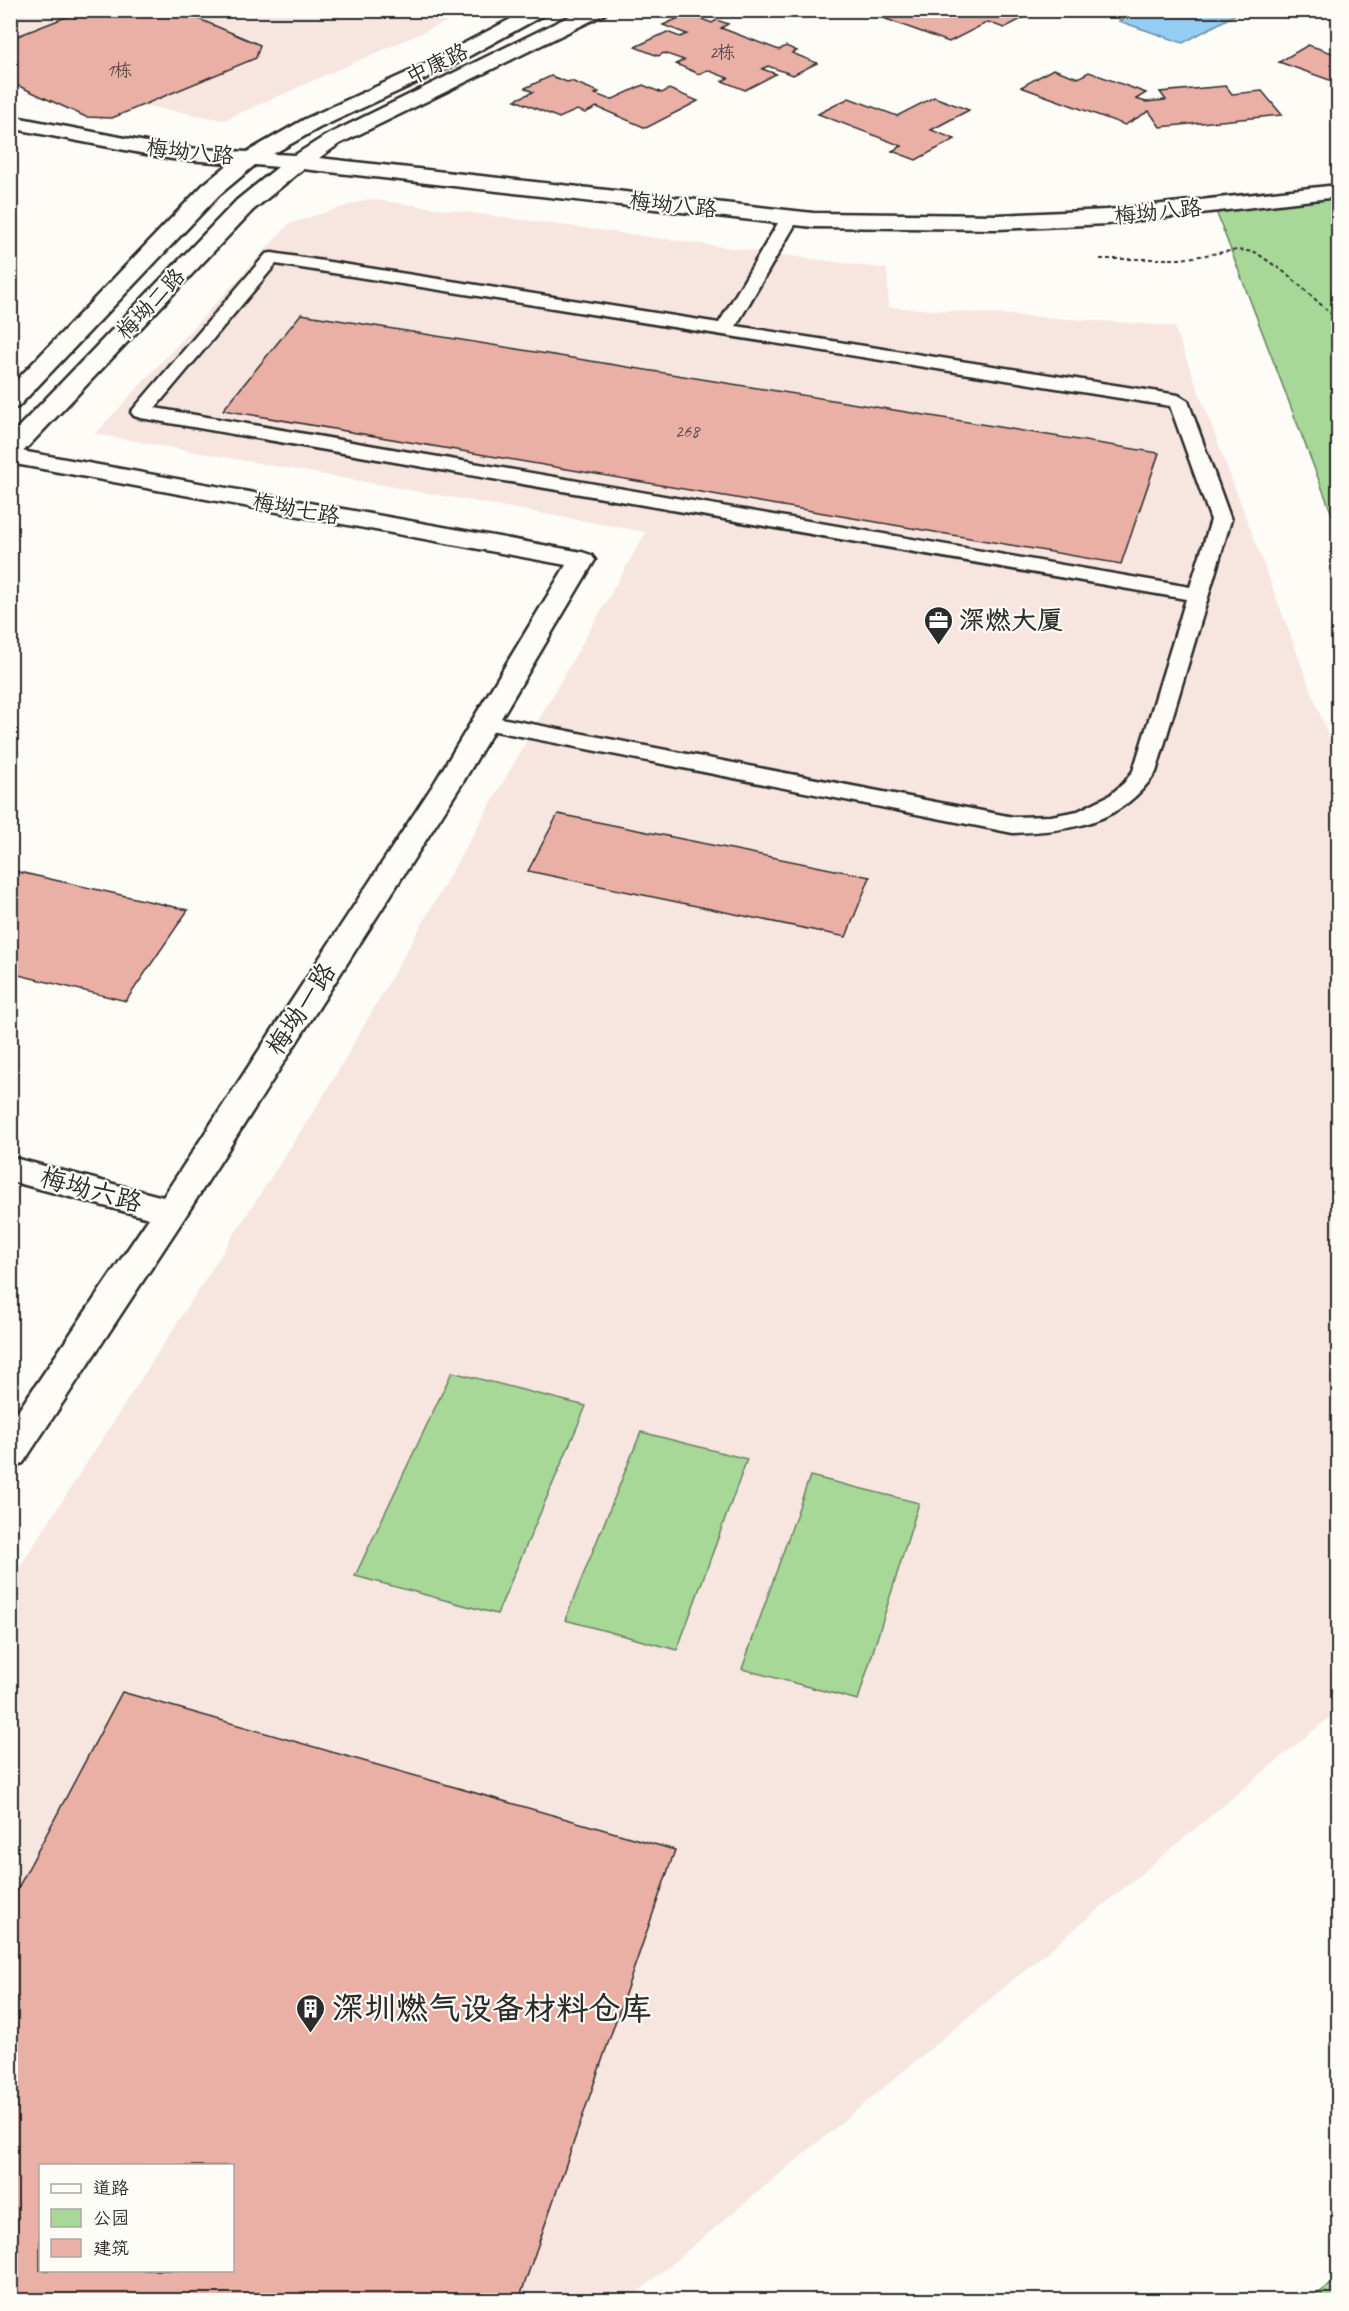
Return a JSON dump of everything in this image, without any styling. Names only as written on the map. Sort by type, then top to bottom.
[{"type":"street","name":"中康路","points":[[248,159],[294,132],[423,72],[544,10]]},
{"type":"street","name":"中康路","points":[[298,162],[332,140],[598,10]]},
{"type":"street","name":"梅坳八路","points":[[10,122],[172,153],[298,162],[790,218],[998,222],[1096,218],[1338,190]]},
{"type":"street","name":"梅坳二路","points":[[10,402],[212,190],[248,159]]},
{"type":"street","name":"梅坳二路","points":[[10,451],[245,205],[298,162]]},
{"type":"street","name":"梅坳七路","points":[[10,456],[582,560]]},
{"type":"street","name":"梅坳一路","points":[[10,1452],[171,1211],[485,722],[582,560]]},
{"type":"street","name":"梅坳六路","points":[[10,1169],[171,1211]]},
{"type":"lane","points":[[725,330],[790,218]]},
{"type":"lane","points":[[485,722],[1013,825],[1071,821],[1096,813],[1118,802],[1134,788],[1144,772],[1221,520],[1178,401],[272,258],[141,412],[1198,595]]},
{"type":"shaded area","points":[[10,11],[471,11],[224,120],[11,81]]},
{"type":"shaded area","points":[[368,199],[887,269],[889,307],[1174,326],[1338,762],[1338,1710],[628,2300],[11,2300],[10,1582],[326,1092],[646,532],[95,434],[289,224]]},
{"type":"green space","points":[[1338,191],[1338,530],[1214,206]]},
{"type":"green space","points":[[452,1372],[586,1406],[497,1614],[355,1576]]},
{"type":"green space","points":[[641,1432],[747,1459],[677,1650],[565,1620]]},
{"type":"green space","points":[[810,1476],[919,1503],[858,1700],[742,1669]]},
{"type":"green space","points":[[1338,2279],[1338,2300],[1309,2300]]},
{"type":"water","points":[[1138,11],[1242,11],[1183,43],[1119,21]]},
{"type":"building","points":[[84,10],[178,10],[260,45],[256,58],[112,118],[86,117],[10,82],[10,39]]},
{"type":"building","points":[[903,10],[1018,10],[1029,15],[1004,28],[988,22],[949,42],[886,19]]},
{"type":"building","points":[[688,14],[712,23],[717,20],[728,24],[721,28],[779,50],[786,46],[797,51],[792,53],[817,63],[793,75],[768,66],[762,69],[776,74],[745,90],[722,81],[728,78],[707,70],[699,74],[676,64],[684,60],[664,53],[658,56],[635,47],[667,32],[680,37],[687,34],[663,25]]},
{"type":"building","points":[[1308,45],[1335,54],[1338,51],[1338,83],[1279,62]]},
{"type":"building","points":[[1053,69],[1078,78],[1089,72],[1146,93],[1136,99],[1146,102],[1166,100],[1160,92],[1226,86],[1232,94],[1262,91],[1282,115],[1160,127],[1149,111],[1125,125],[1021,87]]},
{"type":"building","points":[[551,76],[599,92],[595,94],[611,100],[643,85],[662,93],[669,89],[698,101],[646,128],[597,107],[585,113],[577,110],[559,118],[515,100],[533,92],[525,88]]},
{"type":"building","points":[[934,97],[969,110],[931,130],[955,139],[916,160],[892,151],[902,146],[818,114],[849,98],[897,116]]},
{"type":"building","name":"深燃大厦","points":[[301,314],[1159,453],[1121,564],[223,410]]},
{"type":"building","points":[[558,814],[870,877],[846,937],[528,871]]},
{"type":"building","points":[[10,870],[188,910],[126,1001],[10,973]]},
{"type":"building","name":"深圳燃气设备材料仓库","points":[[122,1692],[675,1850],[521,2294],[513,2300],[10,2300],[10,1903]]},
{"type":"place","name":"深燃大厦","points":[[938,646]]},
{"type":"place","name":"深圳燃气设备材料仓库","points":[[311,2034]]}]
